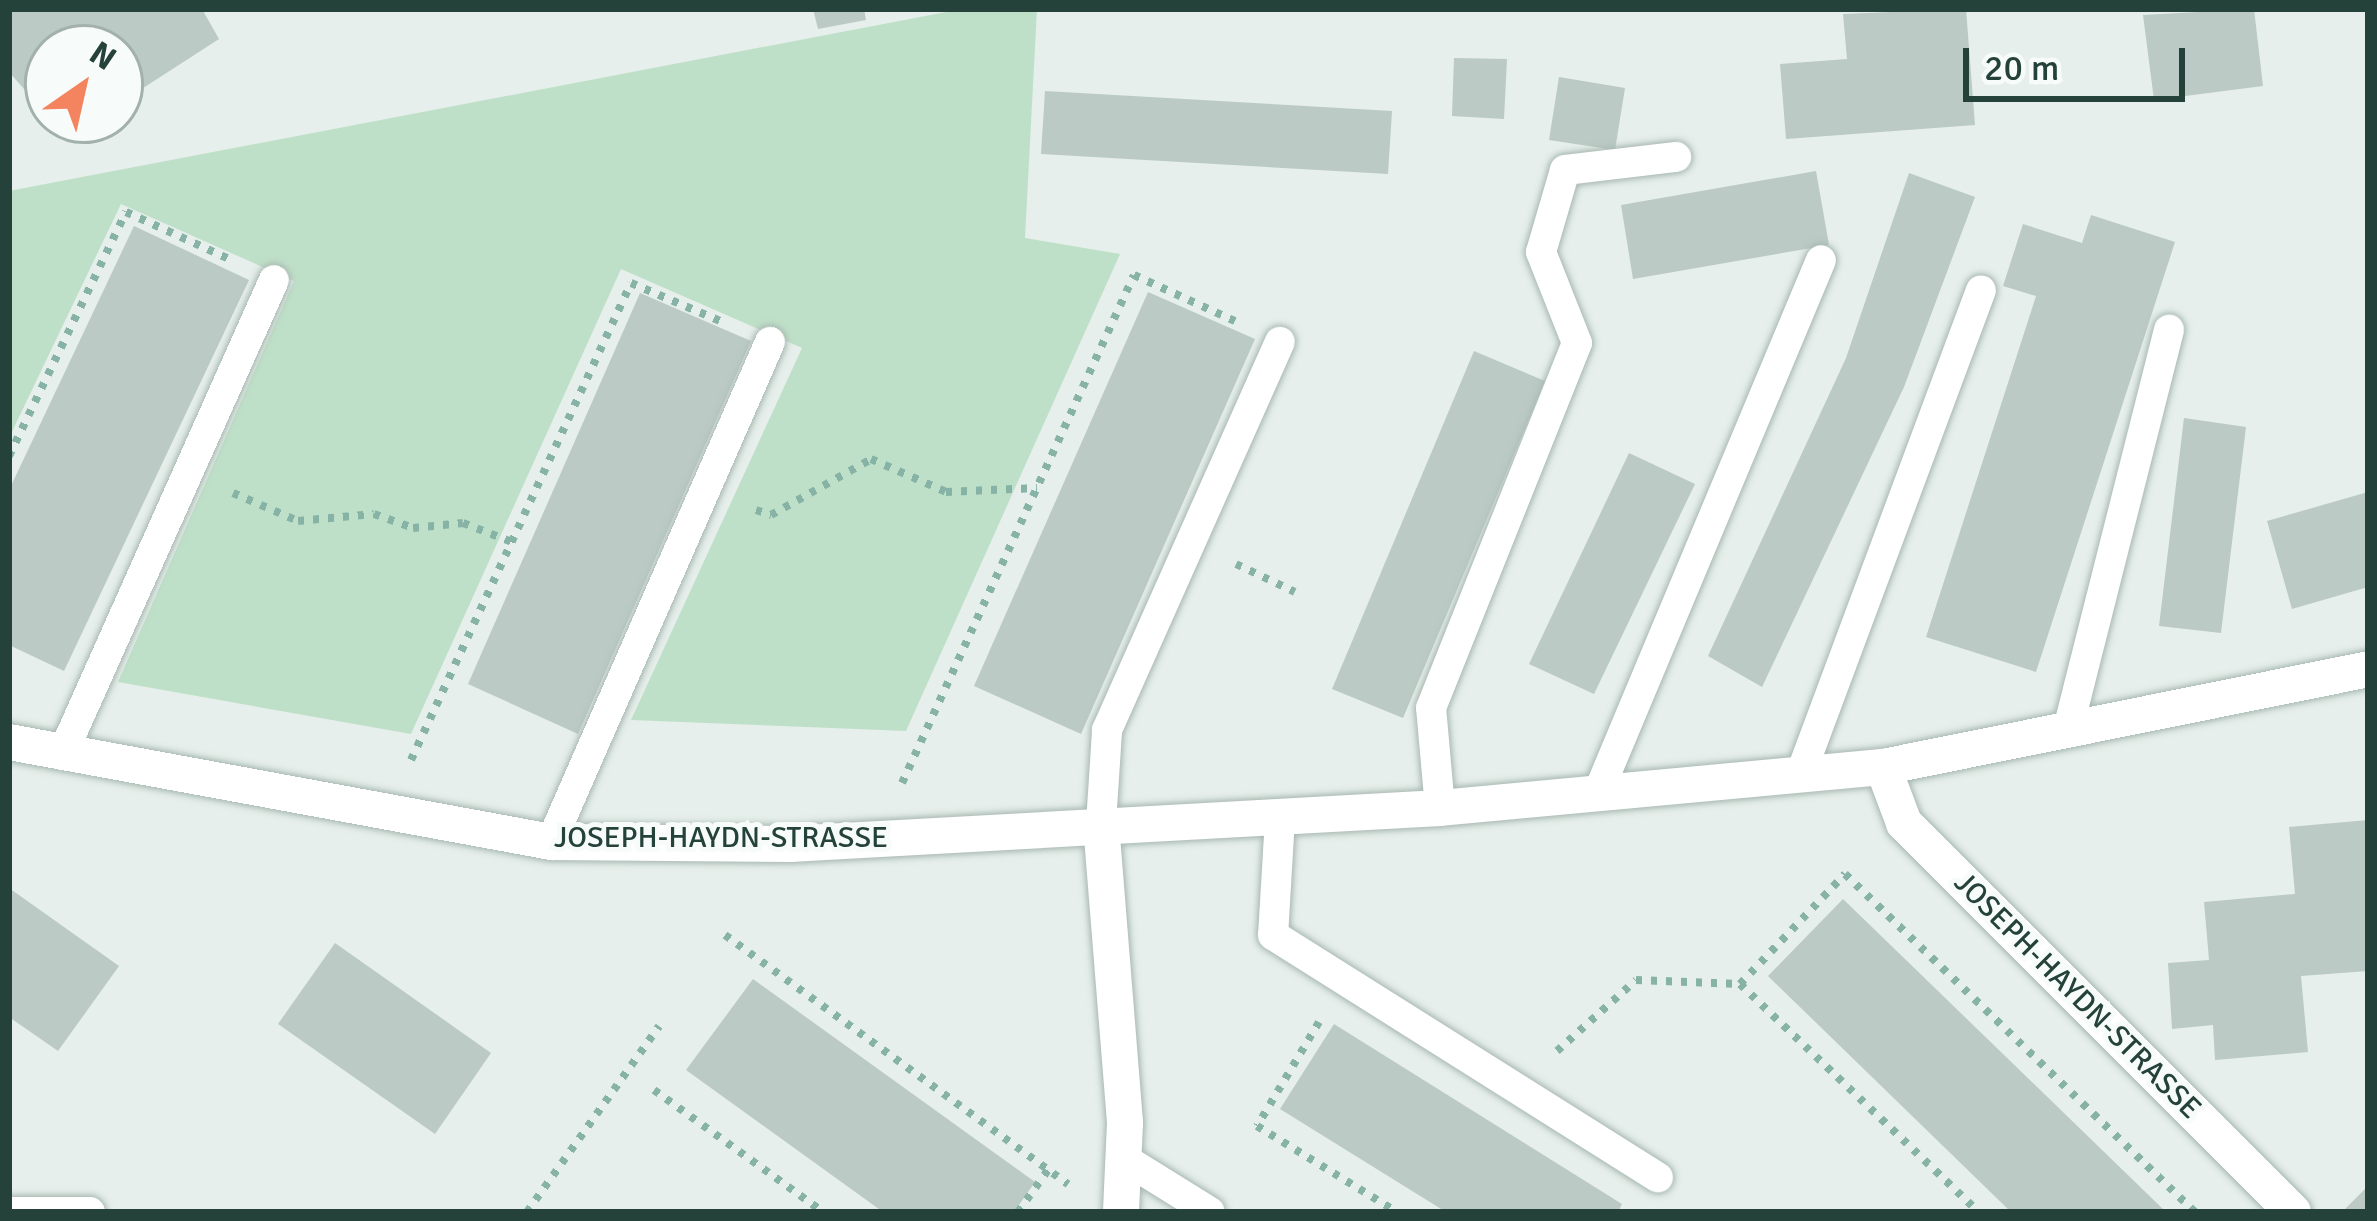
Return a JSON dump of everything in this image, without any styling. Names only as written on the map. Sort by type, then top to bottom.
[{"type":"street","name":"JOSEPH-HAYDN-STRASSE","points":[[9,742],[551,842],[877,838],[1440,808],[1600,788],[1882,767],[2368,669]]},
{"type":"street","name":"JOSEPH-HAYDN-STRASSE","points":[[1882,767],[1904,823],[2293,1212]]},
{"type":"street","points":[[1101,824],[1124,1158],[1121,1212]]},
{"type":"lane","points":[[1440,808],[1431,708],[1577,344],[1541,252],[1565,170],[1676,157]]},
{"type":"lane","points":[[1600,788],[1821,260]]},
{"type":"lane","points":[[62,755],[274,280]]},
{"type":"lane","points":[[1801,772],[1981,290]]},
{"type":"lane","points":[[2068,729],[2169,331]]},
{"type":"lane","points":[[551,842],[770,342]]},
{"type":"lane","points":[[1101,824],[1107,730],[1280,342]]},
{"type":"lane","points":[[1280,818],[1273,934],[1658,1178]]},
{"type":"lane","points":[[1124,1158],[1210,1212]]},
{"type":"lane","points":[[14,1212],[90,1212]]},
{"type":"path","points":[[9,456],[126,212],[274,280]]},
{"type":"path","points":[[877,838],[1134,275],[1280,342]]},
{"type":"path","points":[[386,814],[632,283],[770,342]]},
{"type":"path","points":[[706,490],[771,515],[871,460],[946,492],[1037,488]]},
{"type":"path","points":[[188,473],[298,521],[374,514],[413,528],[463,523],[512,542]]},
{"type":"path","points":[[1740,984],[1845,874],[2194,1212]]},
{"type":"path","points":[[724,935],[1078,1191]]},
{"type":"path","points":[[1345,980],[1258,1126],[1397,1212]]},
{"type":"path","points":[[1516,1088],[1636,980],[1740,984],[1979,1212]]},
{"type":"path","points":[[527,1212],[658,1026]]},
{"type":"path","points":[[653,1090],[823,1212]]},
{"type":"path","points":[[1018,1212],[1048,1170]]},
{"type":"green space","points":[[962,9],[1037,9],[1025,238],[1120,254],[906,731],[631,720],[802,348],[621,269],[411,734],[118,682],[294,281],[121,204],[9,438],[9,191]]},
{"type":"building","points":[[9,9],[202,9],[219,39],[144,87],[144,24],[24,24],[24,89],[9,72]]},
{"type":"building","points":[[813,9],[864,9],[866,20],[818,29]]},
{"type":"building","points":[[1966,9],[1975,125],[1786,139],[1780,64],[1847,59],[1843,14]]},
{"type":"building","points":[[2254,9],[2263,86],[2154,100],[2143,15]]},
{"type":"building","points":[[1454,58],[1507,59],[1504,119],[1452,116]]},
{"type":"building","points":[[1559,77],[1625,88],[1615,150],[1549,140]]},
{"type":"building","points":[[1045,91],[1392,111],[1388,174],[1041,154]]},
{"type":"building","points":[[1816,171],[1829,245],[1633,279],[1621,205]]},
{"type":"building","points":[[1909,173],[1975,197],[1904,387],[1762,687],[1708,656],[1846,358]]},
{"type":"building","points":[[2091,215],[2175,242],[2036,672],[1926,637],[2036,296],[2003,286],[2023,224],[2082,243]]},
{"type":"building","points":[[134,226],[249,280],[64,671],[9,645],[9,490]]},
{"type":"building","points":[[1148,292],[1255,339],[1081,734],[974,686]]},
{"type":"building","points":[[640,293],[751,341],[578,734],[468,684]]},
{"type":"building","points":[[1474,351],[1545,381],[1403,718],[1332,689]]},
{"type":"building","points":[[2184,418],[2246,427],[2221,633],[2159,626]]},
{"type":"building","points":[[1629,453],[1695,484],[1594,694],[1529,664]]},
{"type":"building","points":[[2368,492],[2368,587],[2292,609],[2267,521]]},
{"type":"building","points":[[2368,820],[2368,971],[2301,976],[2308,1052],[2215,1060],[2213,1025],[2172,1029],[2168,963],[2209,960],[2204,902],[2295,894],[2289,827]]},
{"type":"building","points":[[9,888],[119,966],[58,1051],[9,1017]]},
{"type":"building","points":[[1843,899],[2166,1212],[2011,1212],[1768,976]]},
{"type":"building","points":[[335,943],[491,1053],[435,1134],[278,1024]]},
{"type":"building","points":[[753,979],[1035,1182],[1014,1212],[883,1212],[686,1070]]},
{"type":"building","points":[[1334,1024],[1622,1204],[1618,1212],[1446,1212],[1280,1109]]},
{"type":"building","points":[[2368,1186],[2368,1212],[2342,1212]]}]
